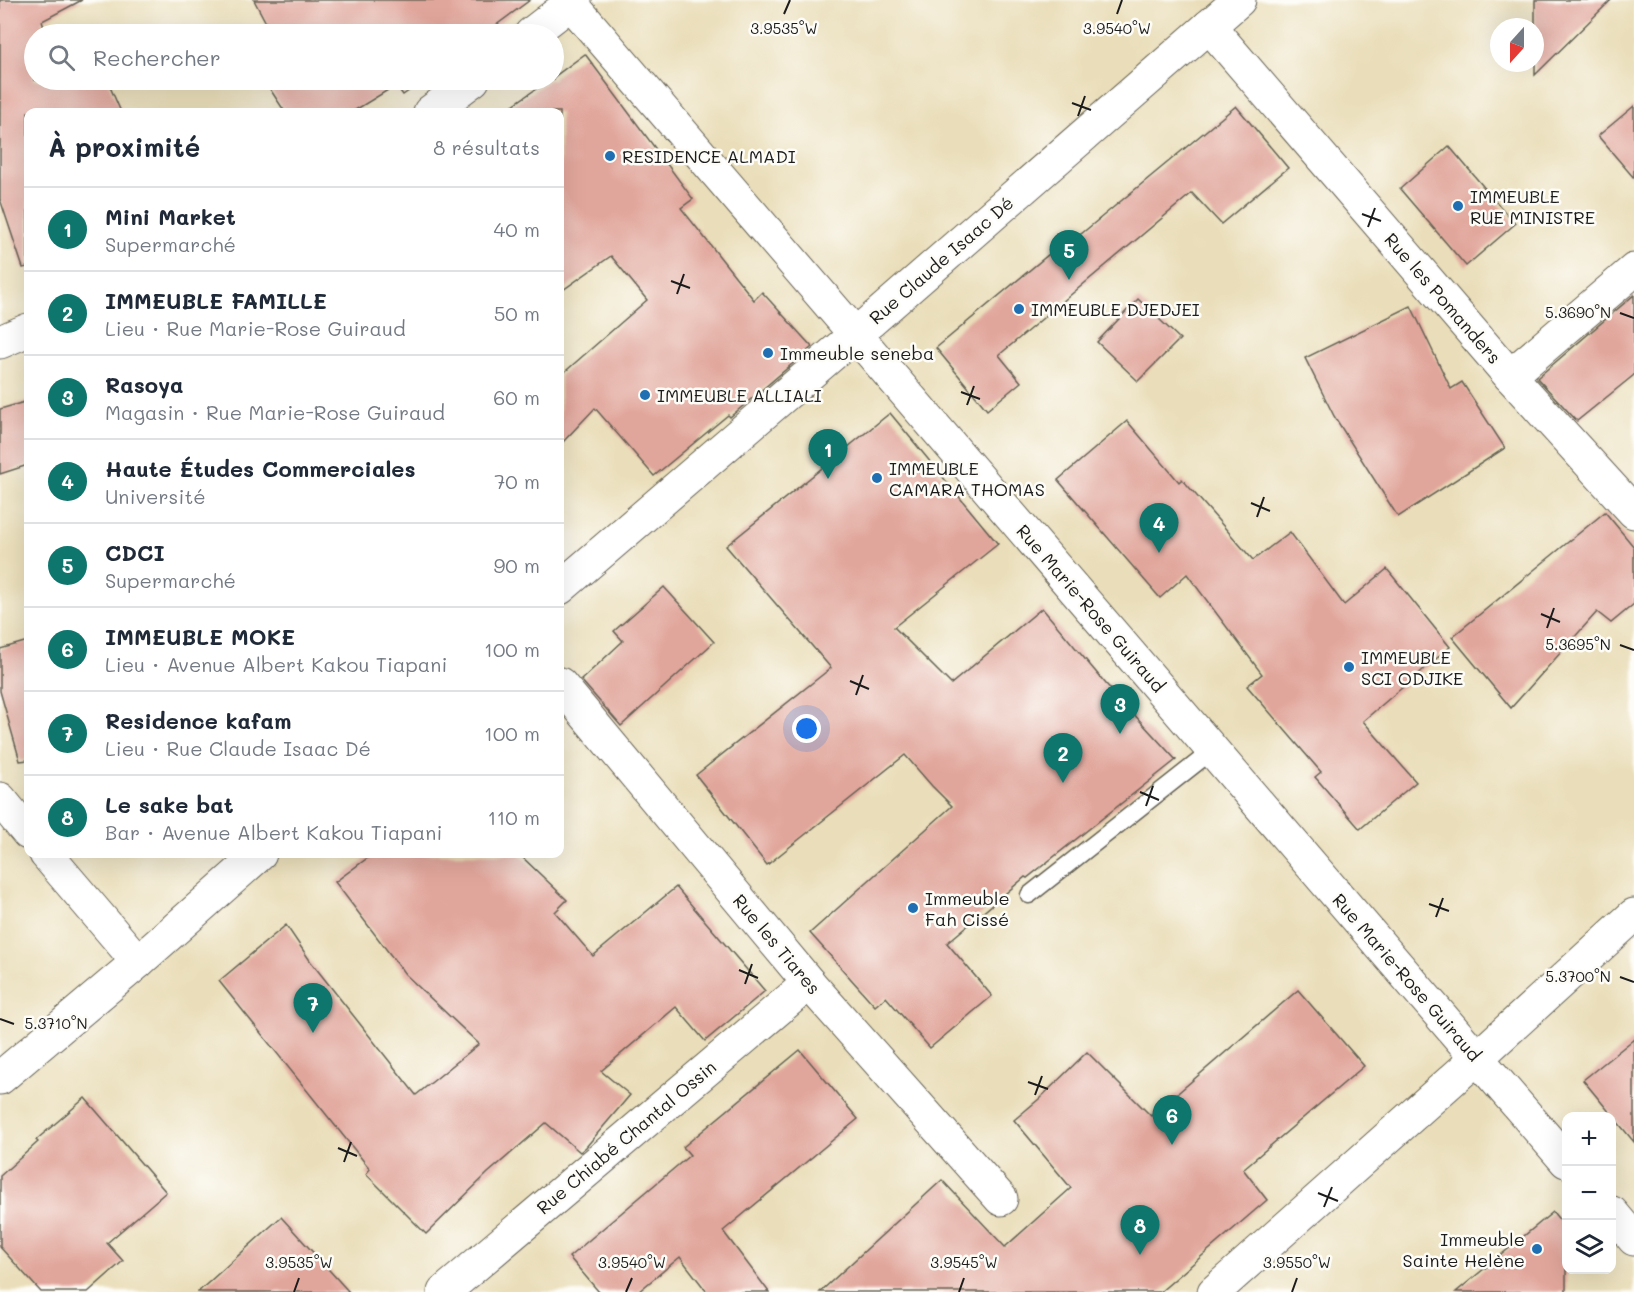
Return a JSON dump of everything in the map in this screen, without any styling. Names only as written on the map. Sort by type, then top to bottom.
[{"type":"street","name":"Rue Claude Isaac Dé","points":[[564,585],[1239,0]]},
{"type":"street","points":[[543,24],[571,1]]},
{"type":"street","name":"Rue Marie-Rose Guiraud","points":[[571,1],[1562,1156]]},
{"type":"street","name":"Rue les Pomanders","points":[[1209,26],[1510,376],[1634,512]]},
{"type":"street","points":[[435,108],[460,90]]},
{"type":"street","points":[[1510,376],[1634,270]]},
{"type":"street","points":[[0,342],[24,332]]},
{"type":"street","name":"Rue les Tiares","points":[[564,689],[809,983],[1001,1199]]},
{"type":"street","points":[[0,799],[24,828]]},
{"type":"street","points":[[49,858],[138,962]]},
{"type":"street","points":[[0,1078],[138,962],[255,858]]},
{"type":"street","points":[[1214,1292],[1634,915]]},
{"type":"street","name":"Rue Chiabé Chantal Ossin","points":[[456,1288],[809,983]]},
{"type":"street","points":[[1616,1219],[1634,1239]]},
{"type":"lane","points":[[1029,895],[1213,750]]},
{"type":"building","points":[[0,0],[82,0],[42,21],[43,24],[24,24],[24,90],[111,90],[119,108],[24,108],[24,268],[0,199]]},
{"type":"building","points":[[254,0],[530,0],[498,24],[267,24]]},
{"type":"building","points":[[1535,0],[1611,0],[1544,66],[1544,18],[1535,18]]},
{"type":"building","points":[[585,54],[693,199],[681,208],[754,300],[762,292],[812,347],[730,417],[728,415],[654,476],[595,408],[564,441],[564,373],[647,300],[611,256],[564,289],[564,108],[509,108],[535,90],[564,90],[564,70]]},
{"type":"building","points":[[271,90],[388,90],[359,108],[282,108]]},
{"type":"building","points":[[400,90],[410,90],[403,95]]},
{"type":"building","points":[[1236,106],[1288,168],[1221,224],[1192,193],[999,355],[1021,382],[987,410],[936,348],[1072,235],[1075,239]]},
{"type":"building","points":[[1634,106],[1634,178],[1598,136]]},
{"type":"building","name":"IMMEUBLE RUE MINISTRE","points":[[1449,146],[1515,224],[1466,266],[1400,189]]},
{"type":"building","points":[[1634,295],[1634,375],[1577,421],[1537,378]]},
{"type":"building","points":[[1138,299],[1180,339],[1138,381],[1097,342]]},
{"type":"building","points":[[1411,306],[1451,389],[1462,382],[1505,448],[1398,517],[1334,416],[1305,358]]},
{"type":"building","points":[[24,402],[24,466],[0,474],[0,409]]},
{"type":"building","points":[[890,413],[998,544],[894,627],[951,684],[1042,608],[1106,684],[1176,760],[1027,878],[1025,877],[947,943],[992,996],[930,1048],[886,997],[875,1006],[810,933],[952,806],[905,755],[767,865],[696,775],[831,668],[726,546]]},
{"type":"building","points":[[1127,421],[1179,482],[1182,479],[1253,560],[1290,532],[1344,605],[1387,569],[1450,647],[1363,721],[1416,782],[1360,829],[1315,777],[1321,772],[1247,686],[1262,674],[1187,574],[1160,598],[1058,480]]},
{"type":"building","points":[[1605,512],[1634,547],[1634,604],[1611,623],[1597,612],[1511,708],[1452,637]]},
{"type":"building","points":[[664,587],[714,642],[621,726],[581,680],[623,641],[614,631]]},
{"type":"building","points":[[24,642],[24,760],[20,761],[0,691],[0,649]]},
{"type":"building","points":[[368,858],[523,858],[567,900],[555,912],[593,956],[676,887],[765,991],[705,1041],[676,1007],[601,1071],[630,1095],[586,1147],[580,1152],[546,1123],[488,1173],[426,1234],[366,1174],[370,1169],[219,981],[286,925],[311,962],[416,1095],[479,1044],[405,974],[335,882]]},
{"type":"building","points":[[1298,990],[1364,1066],[1243,1169],[1267,1200],[1160,1292],[820,1292],[942,1180],[1005,1247],[1071,1188],[1014,1120],[1087,1052],[1151,1116]]},
{"type":"building","points":[[1634,1039],[1634,1142],[1616,1120],[1616,1112],[1609,1112],[1583,1080]]},
{"type":"building","points":[[800,1050],[858,1119],[723,1231],[769,1292],[707,1292],[680,1257],[638,1292],[599,1292],[569,1257],[690,1155],[683,1147]]},
{"type":"building","points":[[85,1098],[166,1192],[107,1243],[123,1261],[88,1292],[41,1292],[0,1247],[0,1176],[38,1142],[36,1140]]},
{"type":"building","name":"Immeuble Sainte Helène","points":[[1553,1212],[1562,1223],[1562,1274],[1566,1274],[1566,1292],[1456,1292]]},
{"type":"building","points":[[281,1217],[349,1292],[198,1292]]},
{"type":"place","name":"RESIDENCE ALMADI","points":[[610,156]]},
{"type":"place","name":"IMMEUBLE RUE MINISTRE","points":[[1458,206]]},
{"type":"place","name":"CDCI","points":[[1069,280]]},
{"type":"place","name":"IMMEUBLE DJEDJEI","points":[[1019,309]]},
{"type":"place","name":"Immeuble seneba","points":[[768,353]]},
{"type":"place","name":"IMMEUBLE ALLIALI","points":[[645,395]]},
{"type":"place","name":"IMMEUBLE CAMARA THOMAS","points":[[877,478]]},
{"type":"place","name":"Mini Market","points":[[828,479]]},
{"type":"place","name":"Haute Études Commerciales","points":[[1159,553]]},
{"type":"place","name":"IMMEUBLE SCI ODJIKE","points":[[1349,667]]},
{"type":"place","name":"Rasoya","points":[[1120,734]]},
{"type":"place","name":"IMMEUBLE FAMILLE","points":[[1063,783]]},
{"type":"place","name":"Immeuble Fah Cissé","points":[[913,908]]},
{"type":"place","name":"Residence kafam","points":[[313,1033]]},
{"type":"place","name":"IMMEUBLE MOKE","points":[[1172,1145]]},
{"type":"place","name":"Immeuble Sainte Helène","points":[[1537,1249]]},
{"type":"place","name":"Le sake bat","points":[[1140,1255]]}]
